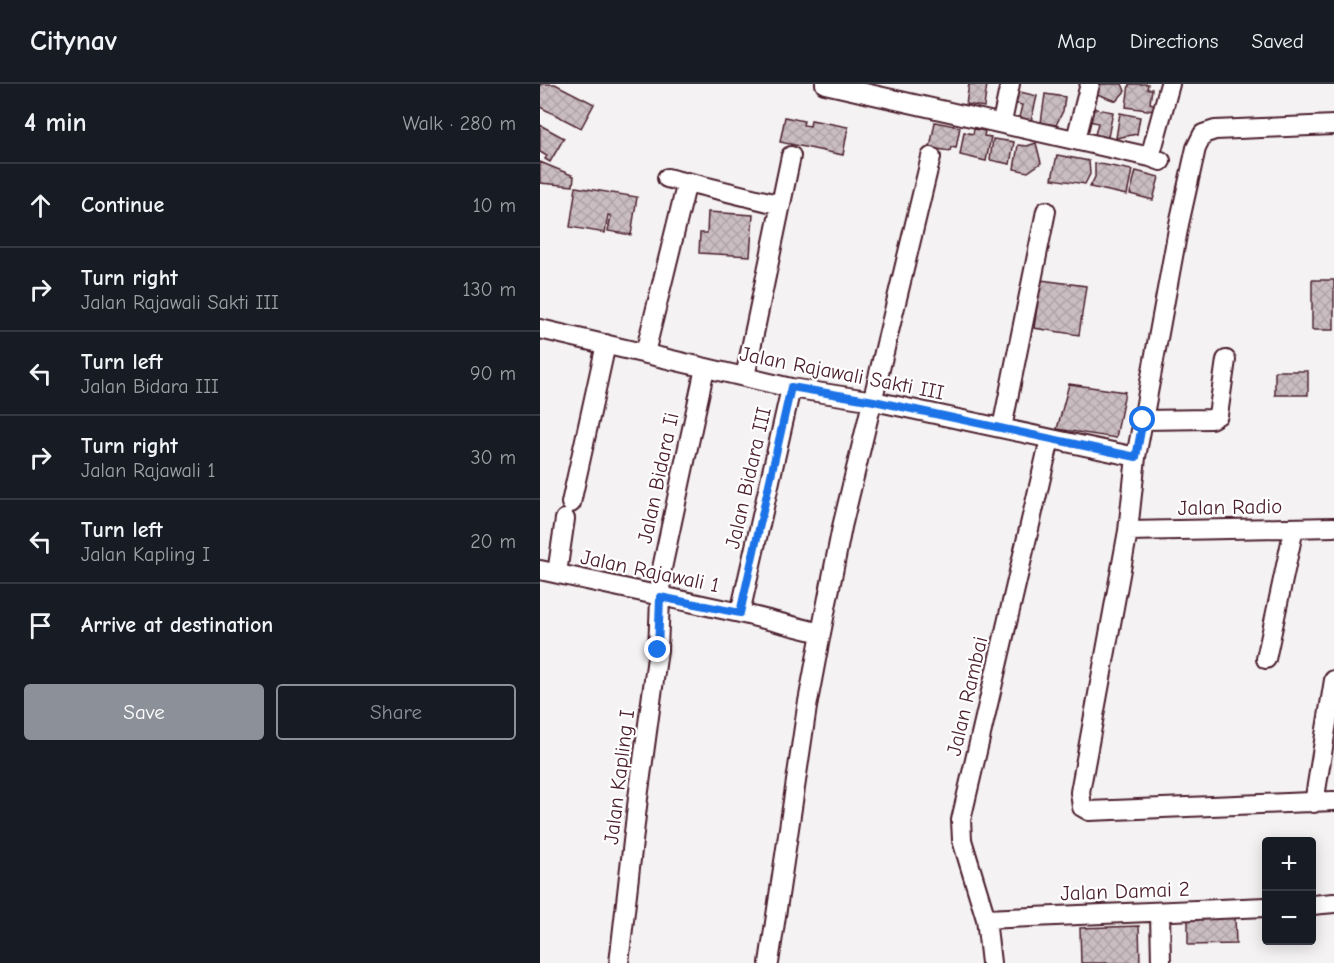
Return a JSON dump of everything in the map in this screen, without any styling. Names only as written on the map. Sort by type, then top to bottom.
[{"type":"street","points":[[825,84],[1002,122],[1155,159],[1170,84]]},
{"type":"street","points":[[1002,122],[1010,84]]},
{"type":"street","points":[[1076,139],[1090,84]]},
{"type":"street","points":[[1334,125],[1215,130],[1203,134],[1196,148],[1179,224],[1136,457],[1128,531],[1080,792],[1082,807],[1089,811],[1334,801]]},
{"type":"street","points":[[745,377],[791,156]]},
{"type":"street","points":[[769,963],[807,707],[842,527],[931,157]]},
{"type":"street","points":[[667,178],[781,205]]},
{"type":"street","points":[[645,354],[687,183]]},
{"type":"street","points":[[1002,428],[1046,211]]},
{"type":"street","name":"Jalan Rajawali Sakti III","points":[[540,329],[791,387],[874,401],[1136,457]]},
{"type":"street","points":[[549,572],[568,511],[606,344]]},
{"type":"street","points":[[1143,420],[1211,419],[1218,415],[1226,360]]},
{"type":"street","name":"Jalan Bidara Ii","points":[[660,597],[661,573],[705,368]]},
{"type":"street","name":"Jalan Bidara III","points":[[740,613],[791,387]]},
{"type":"street","name":"Jalan Rambai","points":[[991,963],[986,919],[962,840],[962,820],[1050,439]]},
{"type":"street","name":"Jalan Radio","points":[[1128,531],[1334,527]]},
{"type":"street","points":[[1266,659],[1294,528]]},
{"type":"street","name":"Jalan Rajawali 1","points":[[549,572],[821,633]]},
{"type":"street","name":"Jalan Kapling I","points":[[619,963],[658,650],[660,597]]},
{"type":"street","points":[[1314,803],[1334,680]]},
{"type":"street","points":[[1316,904],[1334,903]]},
{"type":"street","name":"Jalan Damai 2","points":[[986,919],[1262,907]]},
{"type":"street","points":[[1160,913],[1161,963]]},
{"type":"building","points":[[540,84],[555,84],[594,104],[581,128],[540,107]]},
{"type":"building","points":[[969,84],[987,84],[984,107],[966,104]]},
{"type":"building","points":[[1097,84],[1122,84],[1125,91],[1116,101],[1097,94]]},
{"type":"building","points":[[1129,84],[1148,84],[1147,89],[1152,89],[1150,103],[1155,105],[1154,111],[1126,107]]},
{"type":"building","points":[[1016,91],[1037,96],[1031,121],[1019,118],[1022,105],[1013,103]]},
{"type":"building","points":[[1045,94],[1065,97],[1063,111],[1056,125],[1041,123]]},
{"type":"building","points":[[1091,108],[1113,112],[1108,137],[1095,135],[1098,123],[1089,121]]},
{"type":"building","points":[[1120,113],[1140,117],[1137,134],[1116,138]]},
{"type":"building","points":[[785,117],[804,121],[803,125],[810,126],[811,120],[848,127],[843,155],[780,142]]},
{"type":"building","points":[[935,122],[960,127],[956,148],[951,147],[950,151],[930,148]]},
{"type":"building","points":[[540,125],[564,138],[550,162],[545,159],[547,156],[540,152]]},
{"type":"building","points":[[974,129],[985,131],[984,136],[991,137],[986,161],[960,155],[964,132],[973,134]]},
{"type":"building","points":[[993,139],[1014,142],[1010,164],[990,160]]},
{"type":"building","points":[[1036,143],[1041,163],[1028,172],[1014,169],[1018,145],[1027,146]]},
{"type":"building","points":[[1057,155],[1089,161],[1090,174],[1085,184],[1052,179]]},
{"type":"building","points":[[540,162],[574,176],[573,186],[540,183]]},
{"type":"building","points":[[1095,163],[1132,170],[1127,195],[1090,187],[1095,177]]},
{"type":"building","points":[[1136,171],[1159,177],[1153,200],[1130,194]]},
{"type":"building","points":[[576,187],[637,197],[631,235],[608,231],[611,216],[608,215],[605,233],[570,227]]},
{"type":"building","points":[[708,212],[753,215],[750,256],[699,253],[700,233],[707,233]]},
{"type":"building","points":[[1041,280],[1086,286],[1079,335],[1034,328]]},
{"type":"building","points":[[1312,280],[1334,280],[1334,330],[1312,330]]},
{"type":"building","points":[[1275,371],[1308,371],[1308,395],[1275,395]]},
{"type":"building","points":[[1069,384],[1125,392],[1116,438],[1057,429]]},
{"type":"building","points":[[1235,917],[1236,944],[1188,945],[1188,918]]},
{"type":"building","points":[[1139,926],[1140,963],[1081,963],[1080,928]]},
{"type":"route","points":[[658,650],[660,597],[740,613],[791,387],[874,401],[1136,457],[1143,420]]}]
